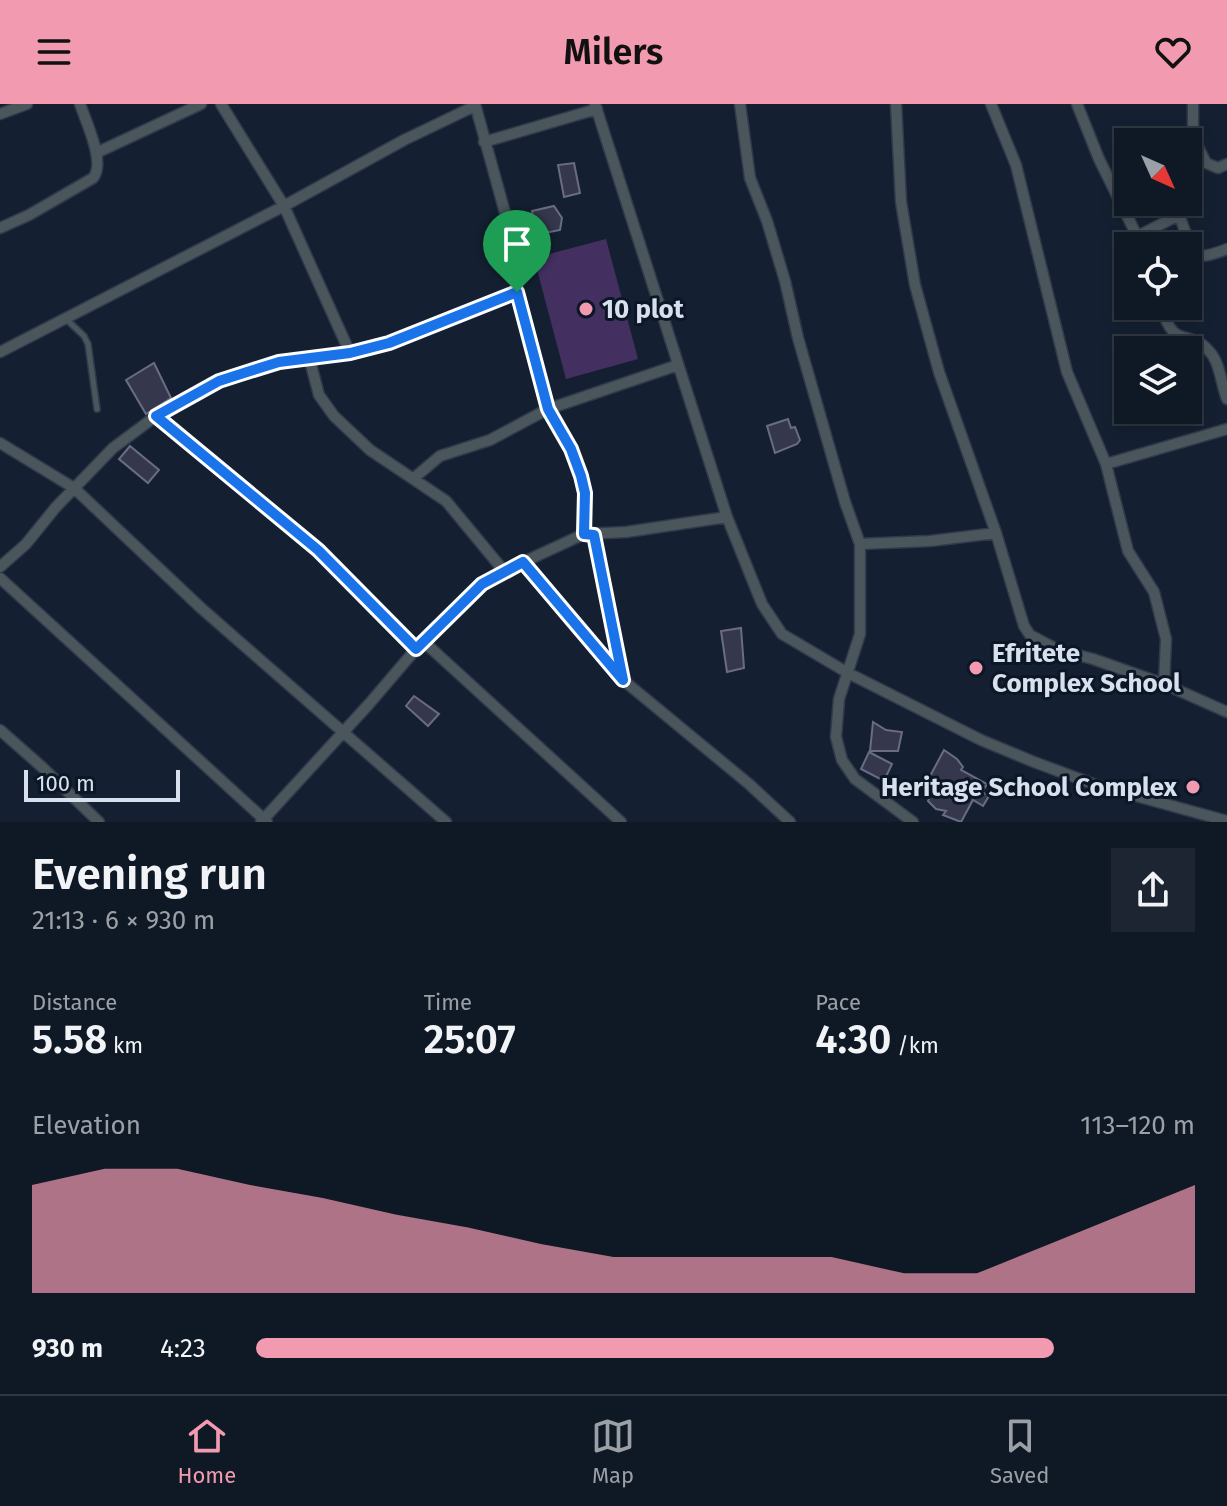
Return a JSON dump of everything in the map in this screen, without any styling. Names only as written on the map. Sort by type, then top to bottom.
[{"type":"street","points":[[0,114],[27,104]]},
{"type":"street","points":[[0,228],[93,178],[100,166],[80,104]]},
{"type":"street","points":[[96,153],[201,104]]},
{"type":"street","points":[[221,104],[284,206],[350,353]]},
{"type":"street","points":[[740,104],[750,178],[767,221],[845,502],[860,544],[860,634],[837,717],[836,737],[842,760],[855,779],[913,822]]},
{"type":"street","points":[[896,104],[901,202],[915,285],[939,372],[996,533],[1018,613],[1030,635],[1058,650],[1164,684],[1227,712]]},
{"type":"street","points":[[991,104],[1016,165],[1067,372],[1106,464],[1128,551],[1154,592],[1167,655],[1164,684]]},
{"type":"street","points":[[1077,104],[1099,159],[1136,232]]},
{"type":"street","points":[[1193,104],[1193,137],[1206,163],[1218,168],[1227,164]]},
{"type":"street","points":[[0,352],[475,105],[515,249],[517,292],[548,409],[578,463],[589,535],[623,680]]},
{"type":"street","points":[[484,142],[596,106],[727,517],[748,573],[774,625],[791,641],[981,740],[1034,762],[1187,817],[1227,821]]},
{"type":"street","points":[[1153,232],[1175,217],[1181,220],[1186,232]]},
{"type":"street","points":[[1202,258],[1227,249]]},
{"type":"street","points":[[0,567],[26,544],[113,448],[156,416],[219,381],[279,362],[350,353],[389,343],[517,292]]},
{"type":"street","points":[[1166,320],[1169,330],[1200,343],[1214,356],[1227,399]]},
{"type":"street","points":[[309,357],[319,395],[334,416],[370,450],[446,501],[504,571]]},
{"type":"street","points":[[414,478],[440,456],[490,440],[548,409],[678,365]]},
{"type":"street","points":[[156,416],[318,550],[419,645],[621,822]]},
{"type":"street","points":[[1106,464],[1227,429]]},
{"type":"street","points":[[0,443],[74,488],[201,608],[446,822]]},
{"type":"street","points":[[0,578],[264,821],[419,645],[465,598],[504,571],[589,535],[727,517]]},
{"type":"street","points":[[860,544],[930,541],[996,533]]},
{"type":"street","points":[[523,562],[623,680],[790,822]]},
{"type":"street","points":[[0,730],[99,822]]},
{"type":"lane","points":[[65,318],[88,344],[97,409]]},
{"type":"shaded area","name":"10 plot","points":[[606,239],[638,359],[566,379],[534,258]]},
{"type":"building","points":[[574,163],[580,193],[564,197],[558,165]]},
{"type":"building","points":[[554,206],[562,218],[560,230],[535,235],[529,217],[533,217],[532,211]]},
{"type":"building","points":[[154,363],[171,398],[146,414],[126,380]]},
{"type":"building","points":[[788,419],[800,440],[775,453],[767,426]]},
{"type":"building","points":[[130,446],[159,470],[148,483],[119,459]]},
{"type":"building","points":[[741,628],[744,668],[727,672],[721,631]]},
{"type":"building","points":[[414,696],[439,714],[428,726],[406,706]]},
{"type":"building","points":[[873,722],[886,730],[902,732],[898,751],[870,751]]},
{"type":"building","points":[[944,750],[957,759],[963,767],[961,770],[987,784],[982,792],[989,796],[983,806],[973,800],[961,822],[943,815],[946,811],[936,809],[928,801],[937,783],[929,778]]},
{"type":"building","points":[[869,752],[892,764],[884,781],[861,769]]},
{"type":"place","name":"10 plot","points":[[586,309]]},
{"type":"place","name":"Efritete Complex School","points":[[976,668]]},
{"type":"place","name":"Heritage School Complex","points":[[1193,787]]},
{"type":"route","points":[[517,292],[548,409],[578,463],[585,493],[584,534],[594,535],[623,680],[551,599],[523,562],[482,584],[416,649],[318,550],[156,416],[219,381],[279,362],[350,353],[389,343],[517,292]]}]
